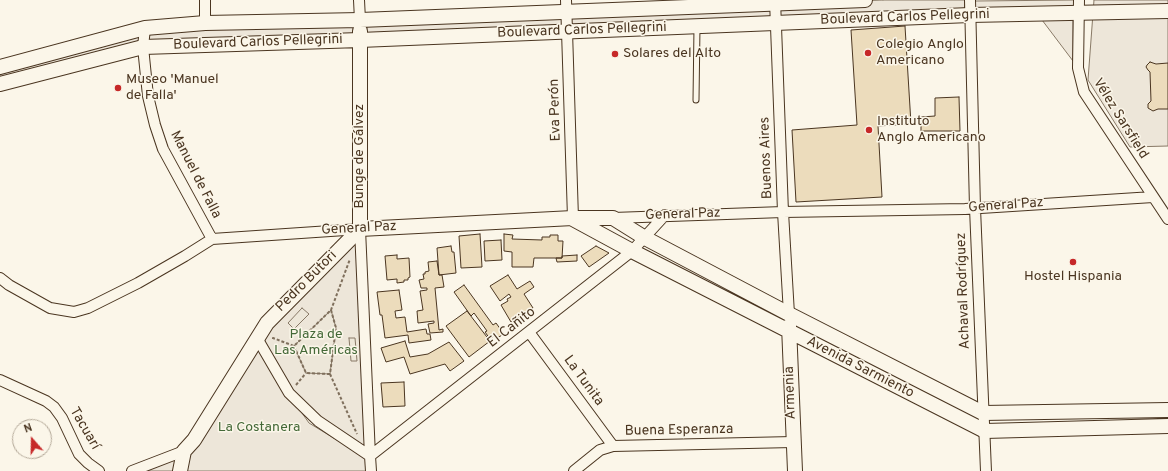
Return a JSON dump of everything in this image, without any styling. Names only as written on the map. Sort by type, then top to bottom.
[{"type":"street","points":[[205,0],[205,23]]},
{"type":"street","name":"Bunge de Gálvez","points":[[359,0],[360,229],[371,471]]},
{"type":"street","name":"Boulevard Carlos Pellegrini","points":[[0,67],[145,28],[205,23],[360,20],[566,6],[865,0]]},
{"type":"street","name":"Achaval Rodríguez","points":[[970,0],[975,208],[986,471]]},
{"type":"street","name":"Buenos Aires","points":[[775,2],[783,212],[789,314]]},
{"type":"street","name":"Eva Perón","points":[[566,6],[573,218]]},
{"type":"street","name":"Boulevard Carlos Pellegrini","points":[[0,84],[143,47],[360,40],[970,15],[1079,6],[1168,11]]},
{"type":"street","name":"Vélez Sarsfield","points":[[1079,6],[1078,68],[1084,92],[1168,219]]},
{"type":"street","name":"Manuel de Falla","points":[[145,28],[143,47],[148,96],[154,125],[163,149],[212,239]]},
{"type":"street","name":"General Paz","points":[[212,239],[360,229],[573,218],[975,208],[1153,197]]},
{"type":"street","name":"El Cañito","points":[[370,456],[632,251],[666,216]]},
{"type":"street","name":"Avenida Sarmiento","points":[[573,218],[632,251],[984,432],[1168,426]]},
{"type":"street","name":"Avenida Sarmiento","points":[[613,218],[645,238],[789,314],[983,412],[1168,410]]},
{"type":"street","name":"Pedro Butori","points":[[132,471],[184,451],[194,440],[261,344],[267,322],[360,229]]},
{"type":"street","points":[[0,278],[8,286],[50,308],[74,312],[88,308],[138,282],[212,239]]},
{"type":"street","name":"Armenia","points":[[789,314],[795,471]]},
{"type":"street","name":"La Tunita","points":[[529,332],[613,446]]},
{"type":"street","points":[[261,344],[289,393],[318,421],[370,456]]},
{"type":"street","name":"Tacuarí","points":[[0,380],[46,401],[54,407],[62,418],[80,454],[88,463],[99,471]]},
{"type":"street","name":"Buena Esperanza","points":[[574,471],[600,450],[613,446],[793,442]]},
{"type":"street","points":[[180,471],[184,451]]},
{"type":"lane","points":[[696,100],[697,26]]},
{"type":"path","points":[[294,346],[331,310],[351,258]]},
{"type":"path","points":[[331,310],[336,328],[330,374],[359,439]]},
{"type":"path","points":[[261,344],[274,338],[294,346],[306,373]]},
{"type":"path","points":[[306,373],[330,374]]},
{"type":"path","points":[[299,381],[306,373]]},
{"type":"green space","points":[[883,0],[965,0],[964,13],[776,23],[777,4]]},
{"type":"green space","points":[[1075,0],[1074,10],[975,13],[975,1]]},
{"type":"green space","points":[[1094,0],[1168,0],[1168,146],[1130,147],[1088,80]]},
{"type":"green space","points":[[775,4],[776,24],[143,47],[0,84],[0,67],[145,28]]},
{"type":"green space","points":[[1073,15],[1073,61],[1039,16]]},
{"type":"green space","points":[[360,229],[370,456],[288,393],[309,423],[365,457],[370,471],[134,471],[192,451],[257,338]]},
{"type":"shaded area","points":[[302,308],[309,314],[294,329],[288,323]]},
{"type":"shaded area","points":[[331,310],[336,328],[330,374],[306,373],[294,346]]},
{"type":"shaded area","points":[[349,338],[355,338],[357,361],[351,361]]},
{"type":"building","points":[[905,26],[911,124],[878,126],[882,197],[796,202],[792,130],[857,125],[851,30]]},
{"type":"building","points":[[1150,62],[1156,64],[1168,63],[1168,109],[1158,109],[1153,111],[1148,108],[1148,104],[1151,101],[1150,72],[1146,67]]},
{"type":"building","points":[[959,97],[960,131],[921,131],[921,117],[935,116],[935,98]]},
{"type":"building","points":[[480,234],[482,267],[461,268],[459,236]]},
{"type":"building","points":[[504,234],[513,235],[512,239],[542,240],[542,237],[558,235],[558,241],[563,241],[562,258],[534,258],[533,267],[512,267],[512,252],[504,251]]},
{"type":"building","points":[[501,240],[502,260],[485,261],[484,241]]},
{"type":"building","points":[[451,246],[452,252],[454,252],[456,273],[439,275],[437,248]]},
{"type":"building","points":[[596,246],[609,253],[589,267],[581,256]]},
{"type":"building","points":[[397,255],[397,259],[409,258],[410,277],[408,280],[404,280],[404,282],[397,283],[397,279],[387,280],[385,256]]},
{"type":"building","points":[[577,255],[577,261],[557,262],[556,258],[562,258],[562,256]]},
{"type":"building","points":[[437,261],[439,275],[442,275],[444,287],[435,288],[439,330],[443,329],[443,332],[430,333],[428,324],[434,323],[434,321],[418,323],[417,311],[423,310],[420,291],[427,290],[427,288],[421,288],[419,280],[424,279],[423,274],[429,271],[428,262]]},
{"type":"building","points":[[508,275],[517,289],[530,281],[534,287],[524,294],[533,308],[511,322],[501,305],[508,301],[507,299],[511,297],[509,294],[500,301],[490,286]]},
{"type":"building","points":[[464,285],[493,325],[496,323],[504,334],[497,338],[495,335],[490,339],[485,332],[487,331],[474,313],[471,316],[454,292]]},
{"type":"building","points":[[399,290],[402,310],[395,311],[396,318],[405,317],[407,332],[426,329],[427,334],[430,334],[431,340],[409,343],[408,335],[385,338],[377,292]]},
{"type":"building","points":[[467,311],[490,341],[469,357],[446,326]]},
{"type":"building","points":[[405,341],[410,357],[428,354],[449,342],[464,361],[450,371],[445,364],[410,374],[404,357],[386,362],[381,348]]},
{"type":"building","points":[[404,382],[405,406],[383,407],[381,383]]},
{"type":"place","name":"Colegio Anglo Americano","points":[[868,53]]},
{"type":"place","name":"Solares del Alto","points":[[615,54]]},
{"type":"place","name":"Museo 'Manuel de Falla'","points":[[118,88]]},
{"type":"place","name":"Instituto Anglo Americano","points":[[869,130]]},
{"type":"place","name":"Hostel Hispania","points":[[1073,262]]},
{"type":"park label","name":"Plaza de Las Américas","points":[[316,344]]},
{"type":"park label","name":"La Costanera","points":[[259,428]]}]
